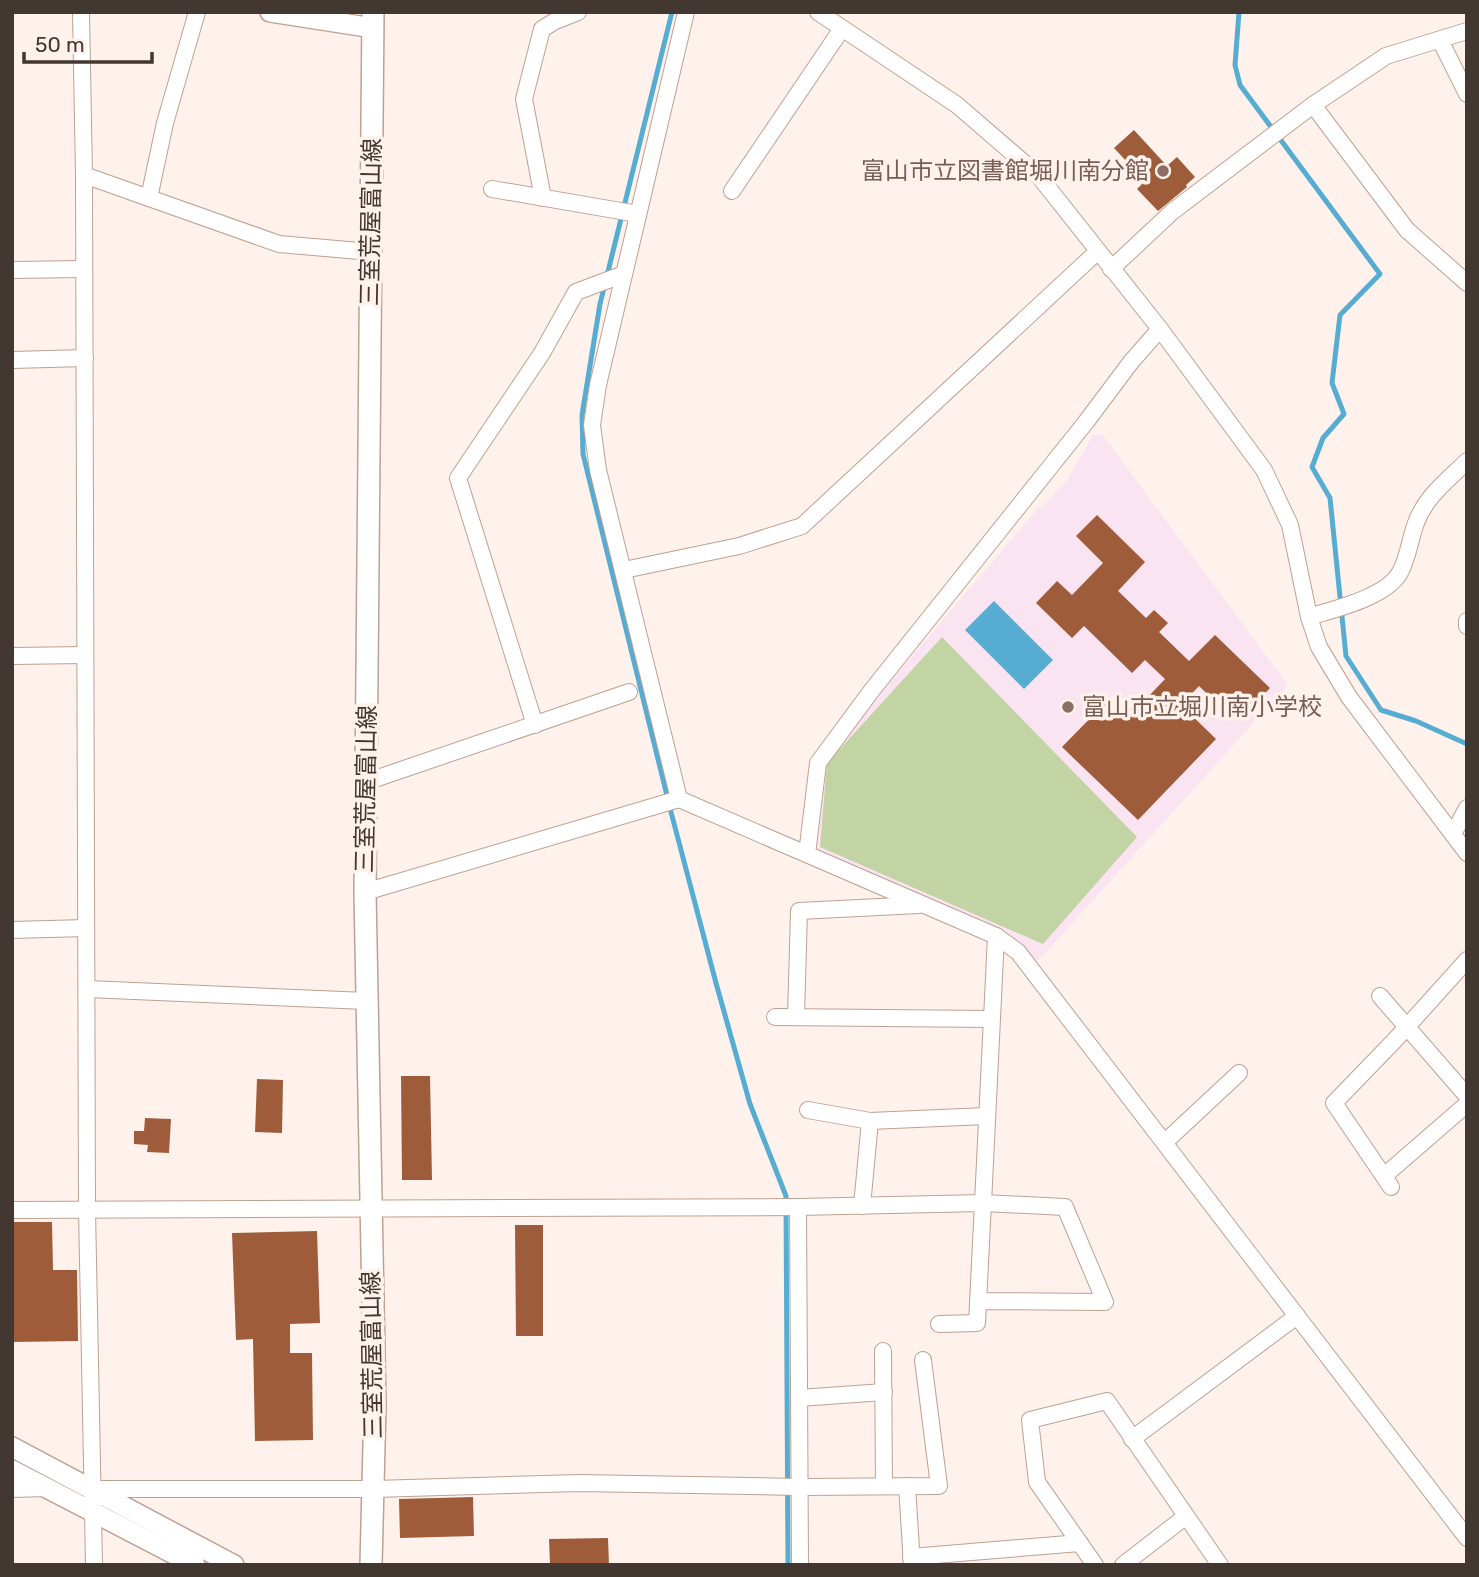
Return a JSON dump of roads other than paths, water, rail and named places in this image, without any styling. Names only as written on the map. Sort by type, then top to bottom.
[{"type":"main road","name":"三室荒屋富山線","points":[[370,1565],[375,1405],[369,1209],[365,892],[373,20]]},
{"type":"street","points":[[81,12],[88,1210],[94,1565]]},
{"type":"street","points":[[149,198],[165,123],[197,12]]},
{"type":"street","points":[[270,12],[373,20]]},
{"type":"street","points":[[543,198],[524,99],[542,29],[578,12]]},
{"type":"street","points":[[679,799],[598,470],[592,425],[598,385],[686,12]]},
{"type":"street","points":[[732,191],[830,19],[957,105],[1028,166],[1064,206],[1097,252],[1160,329],[1264,470],[1290,525],[1308,618],[1319,647],[1349,697],[1467,853]]},
{"type":"street","points":[[1111,269],[1173,211],[1314,105],[1386,56],[1467,31]]},
{"type":"street","points":[[1440,40],[1467,94]]},
{"type":"street","points":[[1314,105],[1408,230],[1467,283]]},
{"type":"street","points":[[84,175],[279,244],[371,252]]},
{"type":"street","points":[[492,189],[638,214]]},
{"type":"street","points":[[624,570],[739,547],[803,526],[1097,252]]},
{"type":"street","points":[[12,270],[84,269]]},
{"type":"street","points":[[535,725],[458,478],[542,353],[576,292],[624,274]]},
{"type":"street","points":[[807,854],[818,763],[872,690],[1086,422],[1130,362],[1160,329]]},
{"type":"street","points":[[12,360],[85,358]]},
{"type":"street","points":[[1308,618],[1373,595],[1399,574],[1417,520],[1431,496],[1467,461]]},
{"type":"street","points":[[12,656],[85,655]]},
{"type":"street","points":[[366,782],[629,692]]},
{"type":"street","points":[[365,892],[679,799],[996,936],[1018,952],[1467,1538]]},
{"type":"street","points":[[1453,834],[1467,808]]},
{"type":"street","points":[[796,1017],[799,911],[925,905]]},
{"type":"street","points":[[12,930],[86,928]]},
{"type":"street","points":[[939,1324],[977,1323],[996,936]]},
{"type":"street","points":[[1467,960],[1334,1103],[1388,1181],[1467,1104]]},
{"type":"street","points":[[88,989],[366,1001]]},
{"type":"street","points":[[1380,996],[1467,1096]]},
{"type":"street","points":[[775,1017],[991,1019]]},
{"type":"street","points":[[1165,1142],[1239,1073]]},
{"type":"street","points":[[808,1110],[870,1121],[986,1116]]},
{"type":"street","points":[[862,1206],[870,1121]]},
{"type":"street","points":[[12,1210],[798,1208],[983,1203],[1065,1207],[1105,1302],[978,1301]]},
{"type":"street","points":[[798,1208],[800,1565]]},
{"type":"street","points":[[1132,1439],[1297,1316]]},
{"type":"street","points":[[883,1350],[884,1486]]},
{"type":"street","points":[[93,1489],[374,1489],[579,1483],[800,1487],[939,1486],[923,1360]]},
{"type":"street","points":[[799,1398],[884,1392]]},
{"type":"street","points":[[1095,1565],[1037,1482],[1030,1420],[1107,1401],[1220,1565]]},
{"type":"street","points":[[12,1447],[234,1565]]},
{"type":"street","points":[[12,1470],[195,1565]]},
{"type":"street","points":[[907,1486],[911,1561],[1080,1543]]},
{"type":"street","points":[[12,1489],[48,1488]]},
{"type":"street","points":[[1123,1565],[1185,1517]]},
{"type":"water","points":[[994,601],[1053,660],[1024,689],[965,630]]},
{"type":"waterway","points":[[672,12],[600,304],[582,415],[583,454],[716,983],[750,1104],[786,1196],[788,1565]]},
{"type":"waterway","points":[[1239,12],[1235,65],[1240,85],[1380,274],[1340,315],[1332,383],[1344,414],[1323,438],[1312,467],[1330,498],[1346,656],[1381,710],[1416,721],[1467,744]]},
{"type":"place","name":"富山市立図書館堀川南分館","points":[[1163,171]]},
{"type":"place","name":"富山市立堀川南小学校","points":[[1068,707]]}]
